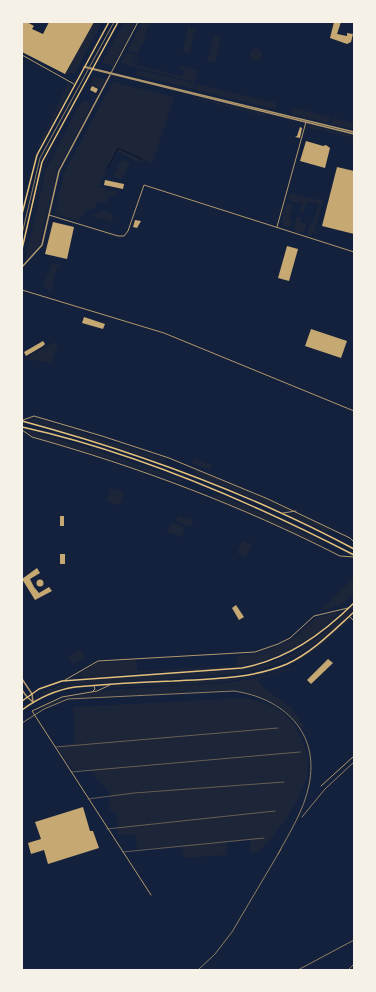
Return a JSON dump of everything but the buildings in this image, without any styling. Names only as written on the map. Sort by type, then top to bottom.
[{"type":"main road","points":[[22,214],[35,159],[109,22]]},
{"type":"main road","points":[[22,249],[42,162],[118,22]]},
{"type":"main road","points":[[22,421],[161,464],[282,514],[354,549]]},
{"type":"main road","points":[[22,427],[105,450],[185,478],[278,518],[354,556]]},
{"type":"main road","points":[[22,701],[32,694],[62,681],[242,668],[262,664],[285,655],[303,645],[319,634],[354,603]]},
{"type":"main road","points":[[22,710],[33,702],[60,690],[93,685],[234,677],[268,670],[288,663],[310,651],[322,642],[354,612]]},
{"type":"street","points":[[22,266],[42,245],[59,171],[138,22]]},
{"type":"street","points":[[22,56],[75,84]]},
{"type":"street","points":[[84,67],[354,133]]},
{"type":"street","points":[[277,228],[306,121]]},
{"type":"street","points":[[48,215],[118,236],[124,236],[128,231],[144,185],[354,252]]},
{"type":"street","points":[[22,290],[164,333],[354,411]]},
{"type":"street","points":[[22,421],[34,416],[108,438],[190,466],[296,511],[350,538],[354,542]]},
{"type":"street","points":[[22,430],[32,437],[115,462],[182,486],[255,515],[340,556],[354,556]]},
{"type":"street","points":[[282,514],[296,511]]},
{"type":"street","points":[[62,681],[98,661],[256,652],[290,638],[314,616],[348,608]]},
{"type":"street","points":[[349,616],[354,621]]},
{"type":"street","points":[[22,679],[32,694],[33,702]]},
{"type":"street","points":[[114,684],[92,692],[62,697],[32,711],[150,895]]},
{"type":"street","points":[[92,692],[95,689],[93,685]]},
{"type":"street","points":[[22,690],[26,697],[33,702]]},
{"type":"street","points":[[321,786],[354,756]]},
{"type":"lane","points":[[55,747],[278,728]]},
{"type":"lane","points":[[71,772],[300,752]]},
{"type":"lane","points":[[88,799],[134,793],[284,782]]},
{"type":"lane","points":[[107,828],[275,812]]},
{"type":"lane","points":[[123,852],[264,838]]},
{"type":"shaded area","points":[[93,22],[102,22],[75,73],[66,74]]},
{"type":"shaded area","points":[[124,22],[136,22],[113,66],[102,63]]},
{"type":"shaded area","points":[[142,22],[150,22],[150,25],[148,25],[143,45],[141,45],[139,53],[127,51]]},
{"type":"shaded area","points":[[190,26],[190,28],[197,30],[194,32],[190,54],[181,51],[183,50],[188,30],[187,27]]},
{"type":"shaded area","points":[[214,36],[221,38],[215,62],[207,61]]},
{"type":"shaded area","points":[[254,49],[258,49],[262,55],[258,61],[254,61],[250,57],[250,53]]},
{"type":"shaded area","points":[[126,53],[135,54],[132,67],[121,63]]},
{"type":"shaded area","points":[[136,54],[138,55],[136,65],[182,76],[184,71],[179,70],[180,66],[198,71],[195,82],[133,67]]},
{"type":"shaded area","points":[[137,70],[195,83],[193,89],[136,75]]},
{"type":"shaded area","points":[[94,77],[106,79],[100,89],[90,84]]},
{"type":"shaded area","points":[[113,82],[174,97],[152,163],[124,152],[142,160],[141,162],[133,160],[117,151],[98,188],[105,188],[106,191],[118,191],[117,195],[108,197],[106,202],[103,204],[99,201],[96,203],[95,208],[87,210],[78,221],[55,214],[64,173]]},
{"type":"shaded area","points":[[68,83],[71,87],[41,144],[37,148]]},
{"type":"shaded area","points":[[197,84],[276,103],[275,109],[196,90]]},
{"type":"shaded area","points":[[193,98],[266,114],[265,116]]},
{"type":"shaded area","points":[[83,101],[87,101],[91,106],[57,170],[40,244],[25,261],[46,169],[78,107]]},
{"type":"shaded area","points":[[292,107],[330,117],[328,123],[291,114]]},
{"type":"shaded area","points":[[71,117],[45,165],[22,263],[44,164]]},
{"type":"shaded area","points":[[333,118],[354,123],[354,129],[332,124]]},
{"type":"shaded area","points":[[308,125],[354,136],[354,138],[306,127]]},
{"type":"shaded area","points":[[122,159],[130,163],[121,180],[113,176]]},
{"type":"shaded area","points":[[290,193],[316,200],[319,198],[323,200],[314,230],[318,232],[317,234],[312,232],[311,236],[307,235],[310,223],[313,223],[319,204],[307,201],[303,214],[300,212],[302,204],[291,201],[288,198]]},
{"type":"shaded area","points":[[290,203],[293,206],[289,217],[292,223],[289,228],[283,225],[282,218],[286,205]]},
{"type":"shaded area","points":[[103,210],[112,214],[112,222],[90,216]]},
{"type":"shaded area","points":[[297,217],[301,218],[300,222],[307,224],[304,232],[302,233],[295,231],[294,227]]},
{"type":"shaded area","points":[[52,263],[62,266],[57,267],[51,291],[43,287]]},
{"type":"shaded area","points":[[55,342],[58,344],[51,363],[25,359]]},
{"type":"shaded area","points":[[34,418],[166,459],[165,463],[28,420]]},
{"type":"shaded area","points":[[28,430],[93,449],[183,480],[181,483],[112,459],[32,436],[26,432]]},
{"type":"shaded area","points":[[194,458],[212,465],[210,470],[192,463]]},
{"type":"shaded area","points":[[196,470],[291,510],[283,511],[194,474]]},
{"type":"shaded area","points":[[111,488],[124,492],[120,505],[107,501]]},
{"type":"shaded area","points":[[214,493],[267,515],[325,543],[324,546],[212,496]]},
{"type":"shaded area","points":[[297,513],[330,529],[328,533],[288,514]]},
{"type":"shaded area","points":[[178,516],[193,520],[191,527],[176,521]]},
{"type":"shaded area","points":[[172,522],[185,528],[181,537],[167,532]]},
{"type":"shaded area","points":[[243,540],[252,544],[246,557],[237,553]]},
{"type":"shaded area","points":[[354,578],[354,593],[343,604],[319,612]]},
{"type":"shaded area","points":[[354,605],[352,611],[335,628],[317,642],[282,662],[264,668],[225,675],[69,686],[43,695],[42,692],[80,681],[101,678],[227,671],[267,664],[287,657],[305,646],[322,634]]},
{"type":"shaded area","points":[[337,612],[337,615],[314,635],[291,650],[268,659],[245,665],[195,671],[139,673],[97,677],[75,676],[96,663],[135,660],[137,662],[137,671],[236,666],[237,656],[259,653],[285,643],[298,635],[315,618]]},
{"type":"shaded area","points":[[348,620],[350,620],[317,649],[291,665],[318,646]]},
{"type":"shaded area","points":[[80,649],[85,657],[73,665],[68,657]]},
{"type":"shaded area","points":[[286,665],[289,666],[267,673],[245,678],[222,682],[107,688],[112,686],[242,678],[268,672]]},
{"type":"shaded area","points":[[289,668],[289,670],[257,680],[268,691],[291,707],[304,726],[301,728],[287,713],[272,702],[245,692],[234,690],[68,699],[36,711],[53,701],[105,690],[225,683],[259,678]]},
{"type":"shaded area","points":[[244,698],[262,702],[279,710],[286,716],[299,732],[308,761],[306,780],[288,817],[259,852],[250,853],[250,840],[226,842],[227,855],[184,858],[182,847],[137,849],[136,835],[118,835],[117,814],[109,809],[110,794],[90,771],[73,770],[56,746],[75,743],[73,707]]},
{"type":"waterway","points":[[107,169],[118,148],[142,159]]},
{"type":"tram line","points":[[22,234],[40,158],[114,22]]},
{"type":"railway","points":[[22,723],[44,709],[68,699],[234,691],[252,695],[268,701],[282,710],[294,721],[303,734],[309,749],[311,766],[309,785],[304,803],[278,854]]},
{"type":"railway","points":[[302,817],[325,789],[354,762]]},
{"type":"railway","points":[[198,970],[215,954],[232,932],[281,849]]},
{"type":"railway","points":[[298,970],[354,940]]},
{"type":"railway","points":[[348,970],[354,964]]}]
